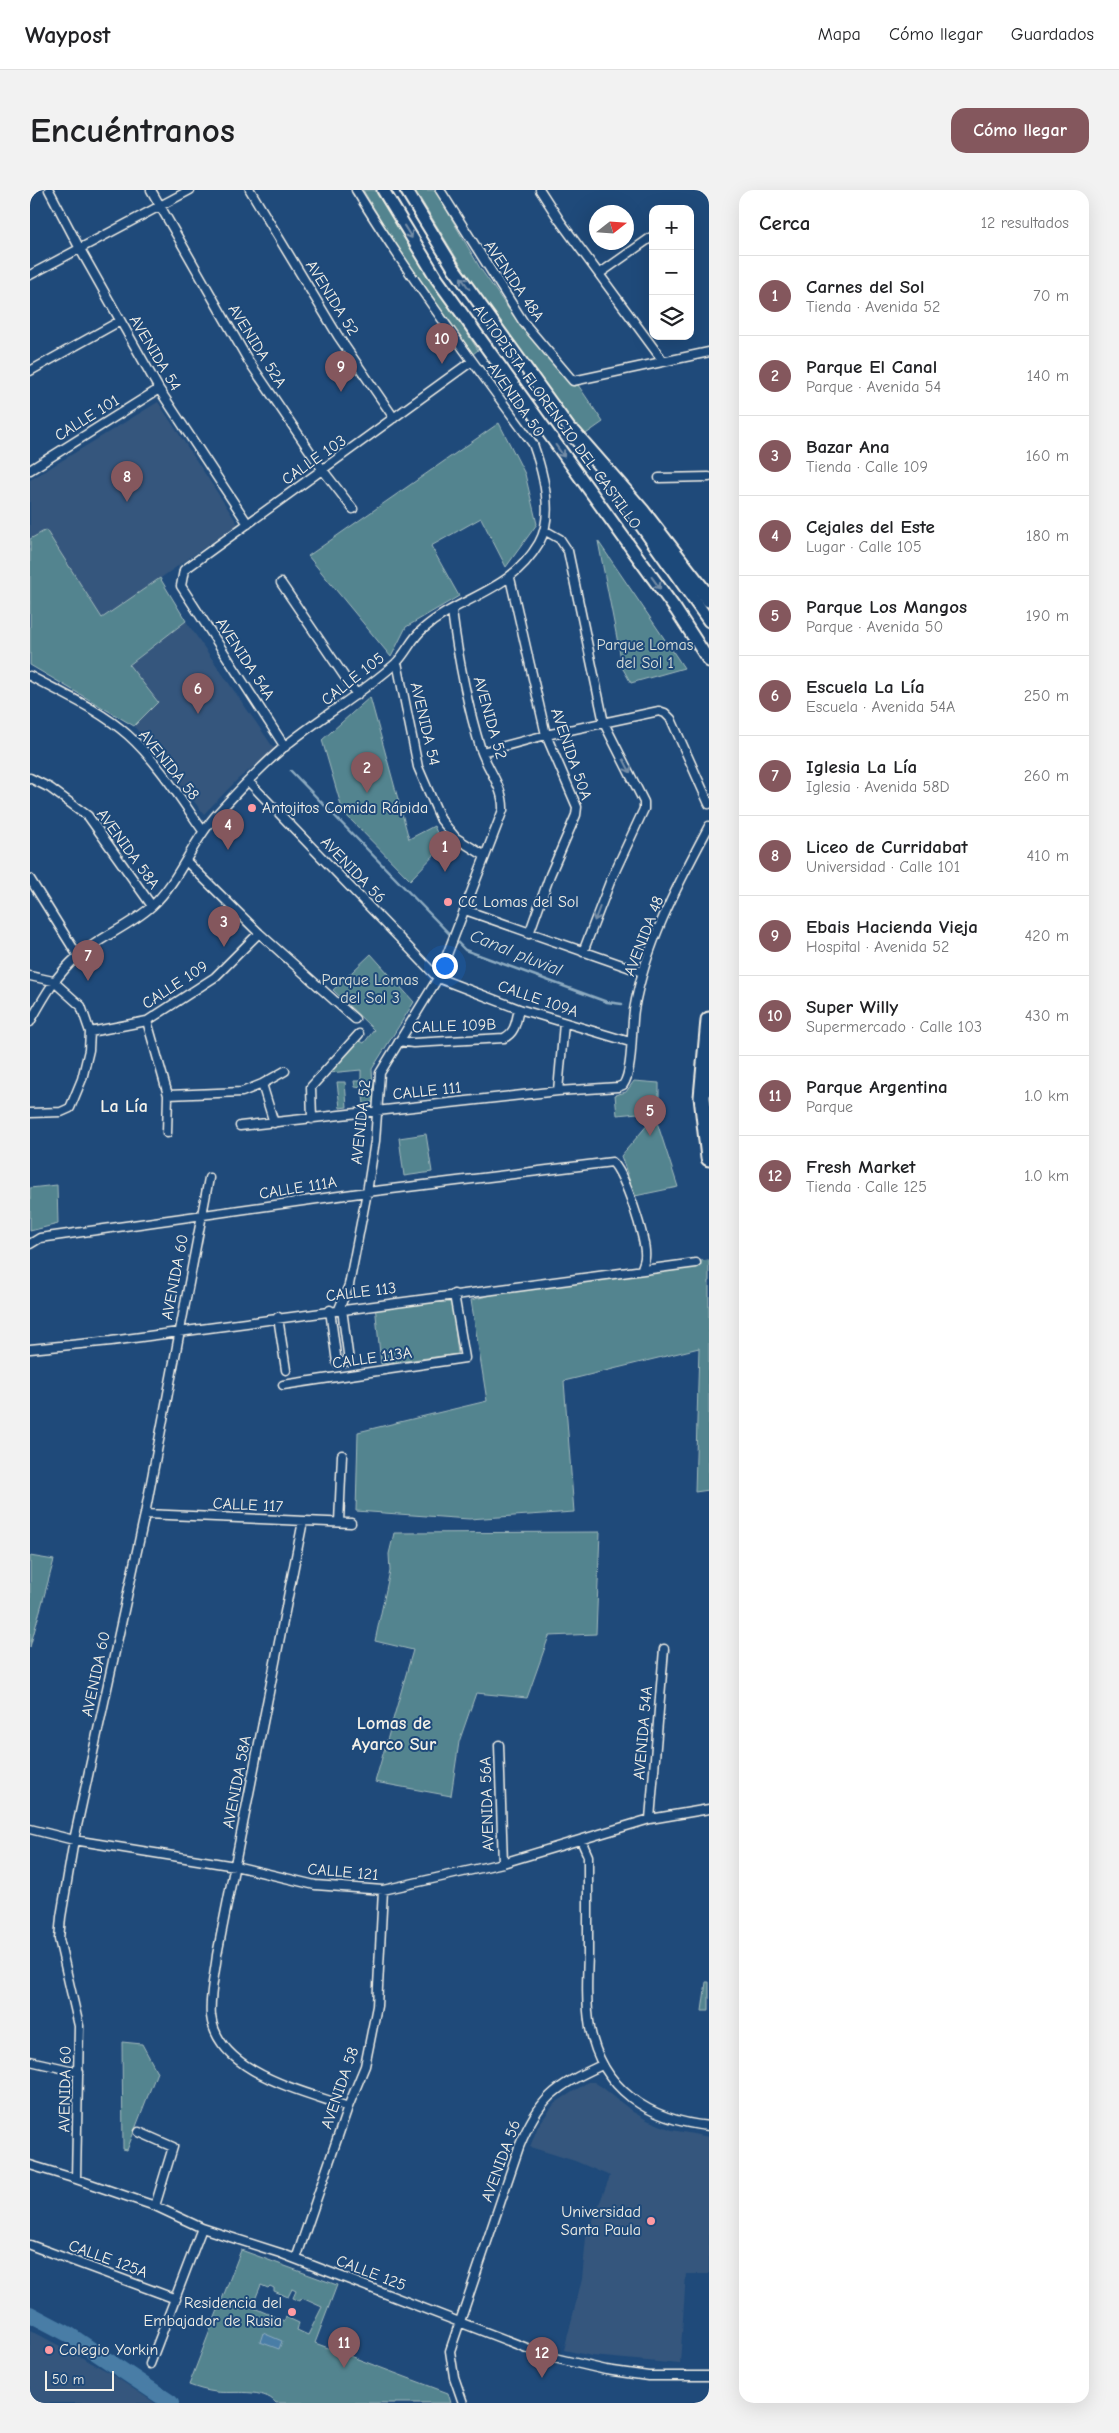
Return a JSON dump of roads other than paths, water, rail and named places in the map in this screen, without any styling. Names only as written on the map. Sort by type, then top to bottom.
[{"type":"highway","points":[[573,433],[642,512],[709,599]]},
{"type":"highway","points":[[709,1020],[702,1097],[709,1158]]},
{"type":"main road","name":"AUTOPISTA FLORENCIO DEL CASTILLO","points":[[383,190],[437,279],[676,610],[709,661]]},
{"type":"main road","name":"AUTOPISTA FLORENCIO DEL CASTILLO","points":[[406,190],[454,267],[573,433],[664,555],[709,621]]},
{"type":"street","name":"AVENIDA 54","points":[[49,190],[120,321],[160,389],[248,524]]},
{"type":"street","name":"AVENIDA 52A","points":[[151,190],[248,360],[322,470],[353,509]]},
{"type":"street","points":[[30,275],[190,190]]},
{"type":"street","name":"AVENIDA 52","points":[[250,190],[338,336],[394,418]]},
{"type":"street","name":"AVENIDA 50","points":[[356,190],[392,249],[533,444],[541,471],[546,503],[544,530]]},
{"type":"street","name":"AVENIDA 48A","points":[[440,190],[524,323],[573,381],[663,362]]},
{"type":"street","points":[[540,190],[560,221],[663,362],[709,352]]},
{"type":"street","points":[[599,274],[649,239]]},
{"type":"street","points":[[30,371],[120,321]]},
{"type":"street","name":"CALLE 103","points":[[181,586],[184,570],[322,470],[359,446],[394,418],[472,362]]},
{"type":"street","name":"CALLE 101","points":[[30,470],[160,389]]},
{"type":"street","points":[[658,478],[709,477]]},
{"type":"street","points":[[544,530],[560,540],[568,550],[604,723],[644,802],[644,809],[610,882],[583,952]]},
{"type":"street","name":"CALLE 105","points":[[30,1022],[53,981],[78,956],[152,906],[186,861],[203,831],[285,747],[357,695],[397,662],[425,627],[510,578],[535,550],[544,530]]},
{"type":"street","name":"AVENIDA 50A","points":[[510,578],[546,735],[577,806],[576,815],[550,875],[529,934]]},
{"type":"street","points":[[281,583],[357,695]]},
{"type":"street","name":"AVENIDA 54A","points":[[181,586],[285,747]]},
{"type":"street","name":"AVENIDA 52","points":[[341,1309],[348,1285],[367,1192],[375,1142],[380,1073],[438,978],[503,810],[504,802],[482,752],[459,658],[452,610]]},
{"type":"street","name":"AVENIDA 54","points":[[397,662],[418,767],[441,820],[456,838],[486,856]]},
{"type":"street","name":"AVENIDA 58","points":[[30,676],[104,717],[128,735],[171,785],[203,831]]},
{"type":"street","points":[[482,752],[546,735],[660,711],[671,719],[709,804]]},
{"type":"street","name":"AVENIDA 58A","points":[[30,778],[50,788],[88,816],[152,906]]},
{"type":"street","name":"AVENIDA 56","points":[[249,782],[438,978]]},
{"type":"street","name":"AVENIDA 48","points":[[618,1088],[628,1079],[630,1042],[642,972],[666,912],[709,826]]},
{"type":"street","points":[[186,861],[259,933],[355,1019]]},
{"type":"street","points":[[30,879],[78,956]]},
{"type":"street","points":[[465,910],[642,972]]},
{"type":"street","name":"CALLE 109","points":[[90,1032],[147,1021],[215,977],[259,933]]},
{"type":"street","points":[[30,976],[53,981],[81,1006],[90,1032],[89,1050],[82,1079],[70,1108],[62,1112],[30,1113]]},
{"type":"street","name":"CALLE 109A","points":[[438,978],[519,1009],[630,1042]]},
{"type":"street","name":"CALLE 109B","points":[[399,1041],[413,1043],[504,1038],[511,1035],[519,1009]]},
{"type":"street","points":[[147,1021],[168,1095],[167,1133]]},
{"type":"street","points":[[558,1091],[564,1023]]},
{"type":"street","points":[[312,1119],[311,1088],[359,1034]]},
{"type":"street","points":[[168,1095],[242,1092],[286,1071]]},
{"type":"street","points":[[262,1084],[274,1123]]},
{"type":"street","name":"CALLE 111","points":[[240,1126],[558,1091],[618,1088]]},
{"type":"street","name":"CALLE 111A","points":[[30,1244],[40,1238],[367,1192],[612,1162],[618,1166],[623,1176],[644,1242],[645,1256],[642,1268]]},
{"type":"street","name":"AVENIDA 60","points":[[76,2179],[79,2026],[59,1939],[74,1840],[145,1514],[178,1331],[209,1178]]},
{"type":"street","name":"CALLE 113","points":[[30,1349],[111,1341],[696,1262]]},
{"type":"street","name":"CALLE 113A","points":[[283,1385],[465,1358],[454,1294]]},
{"type":"street","points":[[330,1310],[337,1363],[349,1361],[341,1309]]},
{"type":"street","points":[[278,1317],[286,1370]]},
{"type":"street","points":[[340,1522],[342,1455]]},
{"type":"street","name":"CALLE 117","points":[[145,1514],[303,1522],[351,1522]]},
{"type":"street","name":"AVENIDA 58A","points":[[303,1522],[235,1866],[212,1998],[211,2017],[225,2046],[238,2060],[253,2071],[348,2107]]},
{"type":"street","name":"AVENIDA 54A","points":[[650,1819],[664,1649]]},
{"type":"street","name":"AVENIDA 56A","points":[[499,1744],[503,1863]]},
{"type":"street","name":"CALLE 121","points":[[30,1829],[74,1840],[235,1866],[315,1886],[383,1890],[503,1863],[650,1819],[709,1809]]},
{"type":"street","points":[[581,1840],[588,1856],[588,2012],[594,2046],[602,2065],[620,2087],[638,2103],[664,2118],[709,2126]]},
{"type":"street","name":"AVENIDA 58","points":[[296,2259],[348,2107],[365,2066],[377,2006],[383,1890]]},
{"type":"street","points":[[30,2061],[79,2072]]},
{"type":"street","name":"AVENIDA 56","points":[[463,2403],[454,2377],[450,2351],[529,2122],[538,2108],[557,2088],[602,2065]]},
{"type":"street","points":[[139,2132],[173,2147],[155,2206]]},
{"type":"street","name":"CALLE 125","points":[[30,2166],[76,2179],[155,2206],[202,2228],[296,2259],[550,2357],[606,2370],[648,2376],[709,2376]]},
{"type":"street","points":[[150,2364],[202,2228]]},
{"type":"street","name":"CALLE 125A","points":[[30,2245],[176,2299]]},
{"type":"waterway","name":"Canal pluvial","points":[[291,771],[465,950],[607,1002],[622,1004]]},
{"type":"waterway","points":[[30,2314],[68,2334],[171,2403]]},
{"type":"place","name":"Super Willy","points":[[442,364]]},
{"type":"place","name":"Ebais Hacienda Vieja","points":[[341,392]]},
{"type":"place","name":"Liceo de Curridabat","points":[[127,502]]},
{"type":"place","name":"Escuela La Lía","points":[[198,714]]},
{"type":"place","name":"Parque El Canal","points":[[367,793]]},
{"type":"place","name":"Antojitos Comida Rápida","points":[[252,808]]},
{"type":"place","name":"Cejales del Este","points":[[228,850]]},
{"type":"place","name":"Carnes del Sol","points":[[445,872]]},
{"type":"place","name":"CC Lomas del Sol","points":[[448,902]]},
{"type":"place","name":"Bazar Ana","points":[[224,947]]},
{"type":"place","name":"Iglesia La Lía","points":[[88,981]]},
{"type":"place","name":"Parque Los Mangos","points":[[650,1136]]},
{"type":"place","name":"Universidad Santa Paula","points":[[651,2221]]},
{"type":"place","name":"Residencia del Embajador de Rusia","points":[[292,2312]]},
{"type":"place","name":"Colegio Yorkin","points":[[49,2350]]},
{"type":"place","name":"Parque Argentina","points":[[344,2368]]},
{"type":"place","name":"Fresh Market","points":[[542,2378]]},
{"type":"district","name":"La Lía","points":[[124,1106]]},
{"type":"district","name":"Lomas de Ayarco Sur","points":[[394,1734]]},
{"type":"park label","name":"Parque Lomas del Sol 1","points":[[645,654]]},
{"type":"park label","name":"Parque Lomas del Sol 3","points":[[370,989]]}]
